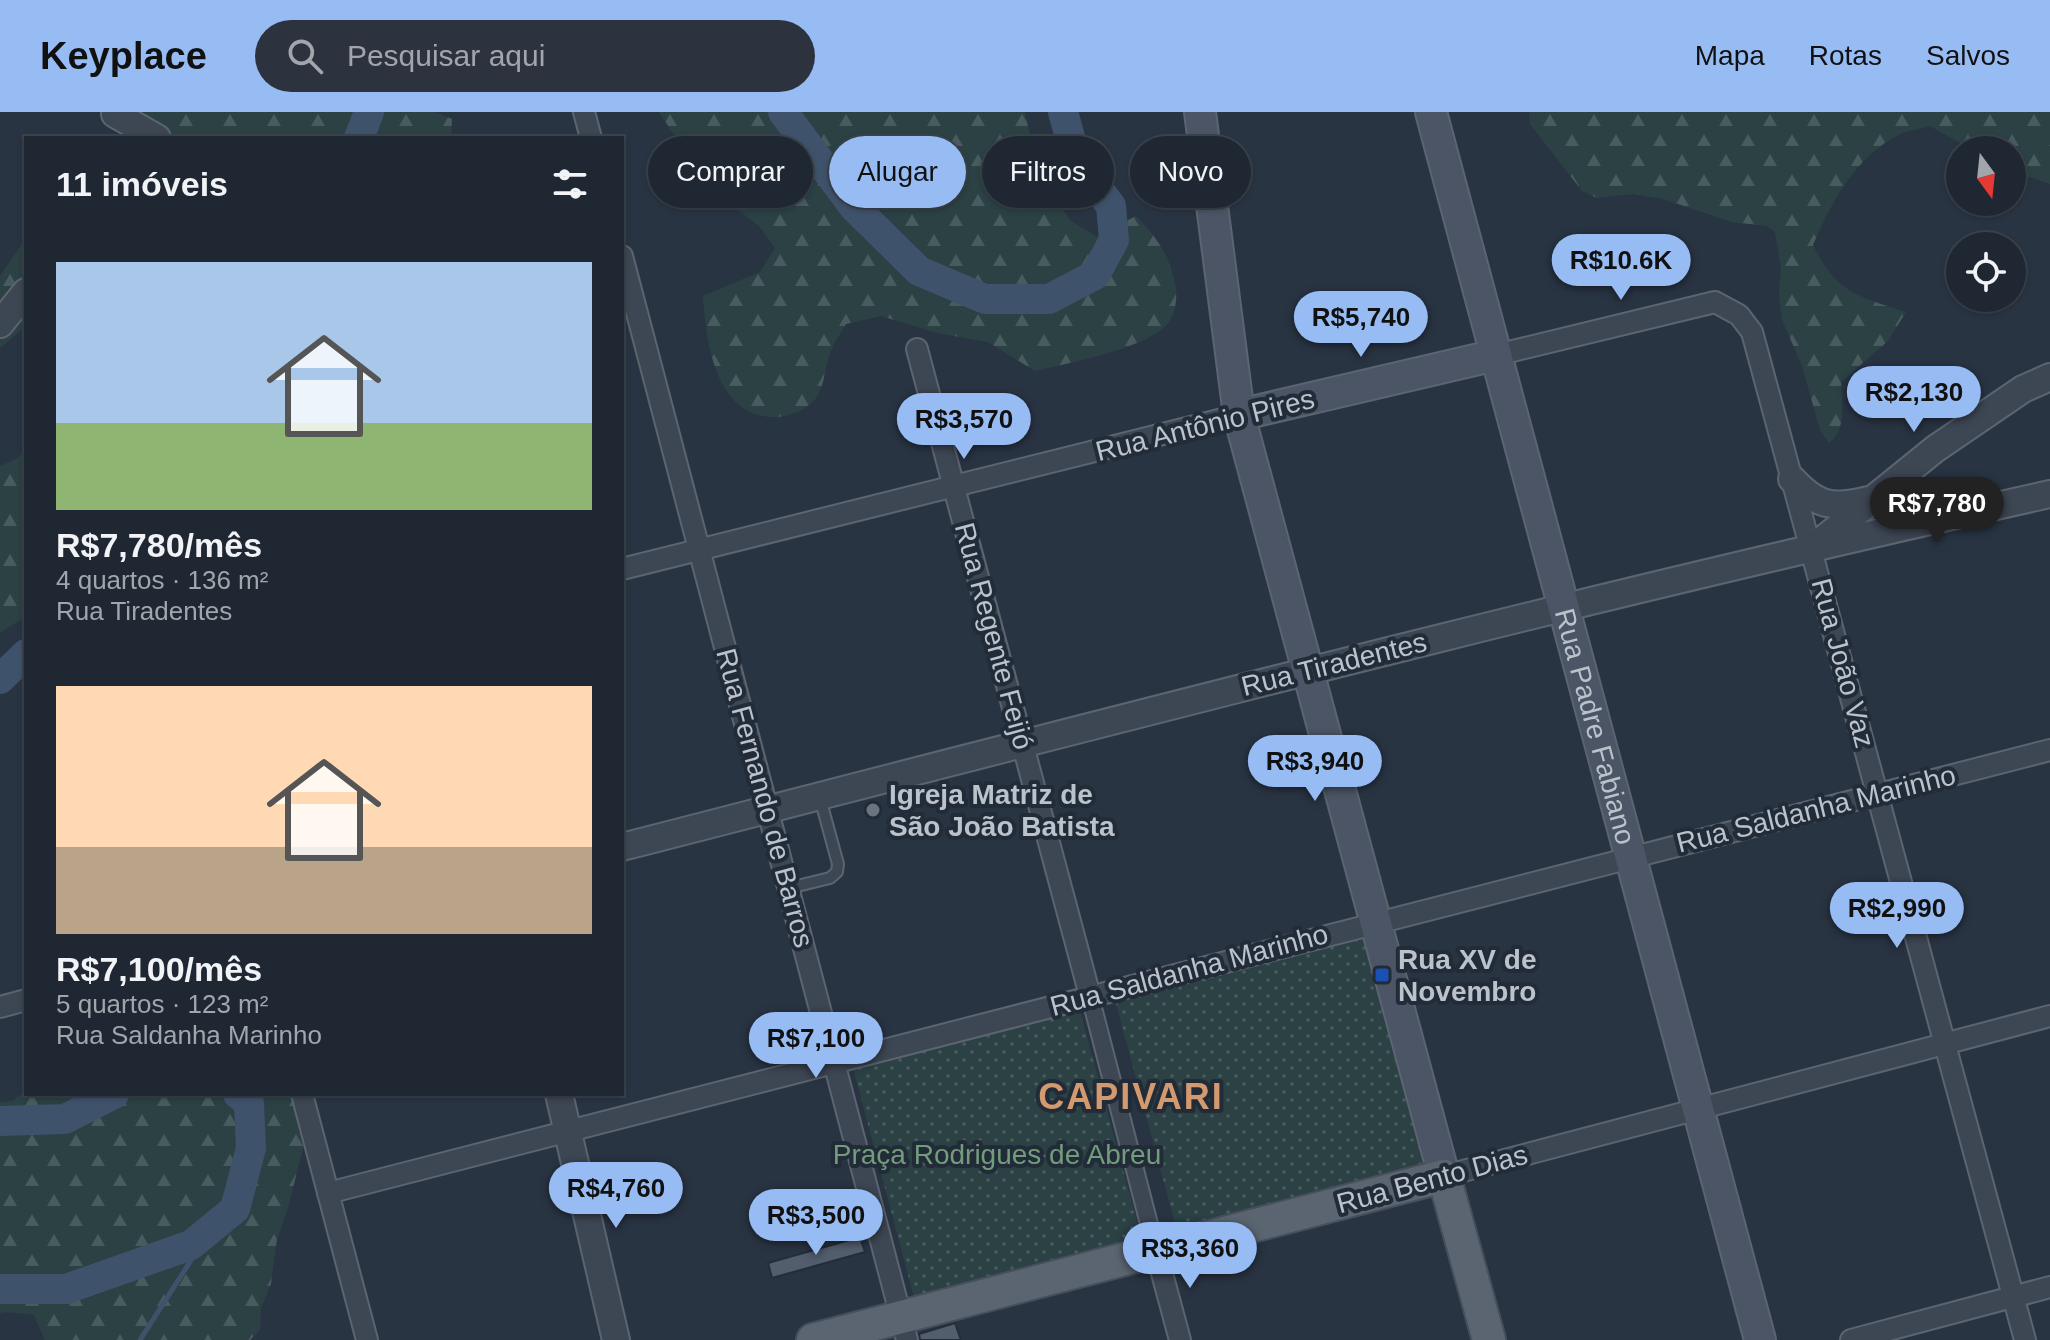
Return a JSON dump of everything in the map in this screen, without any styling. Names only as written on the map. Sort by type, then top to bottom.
[{"type":"main road","points":[[1200,112],[1239,415],[1489,1340]]},
{"type":"main road","name":"Rua Padre Fabiano","points":[[1431,112],[1760,1340]]},
{"type":"main road","name":"Rua Antônio Pires","points":[[1239,415],[1496,355]]},
{"type":"main road","name":"Rua Bento Dias","points":[[813,1340],[904,1329],[1156,1251],[1444,1176]]},
{"type":"street","points":[[584,112],[590,136]]},
{"type":"street","points":[[112,121],[152,136]]},
{"type":"street","name":"Rua Fernando de Barros","points":[[624,264],[904,1329]]},
{"type":"street","points":[[0,324],[24,294]]},
{"type":"street","name":"Rua Antônio Pires","points":[[1496,355],[1715,302],[1739,315]]},
{"type":"street","name":"Rua João Vaz","points":[[1739,315],[1752,332],[2025,1340]]},
{"type":"street","name":"Rua Regente Feijó","points":[[917,349],[1180,1340]]},
{"type":"street","points":[[1812,548],[1935,449],[2023,389],[2050,377]]},
{"type":"street","name":"Rua Antônio Pires","points":[[624,569],[1239,415]]},
{"type":"street","points":[[1792,479],[1807,495],[1823,504],[1845,506],[1871,500]]},
{"type":"street","name":"Rua Tiradentes","points":[[624,846],[1308,670],[2050,494]]},
{"type":"street","points":[[1871,500],[1869,515],[1873,523],[1884,531]]},
{"type":"street","name":"Rua Saldanha Marinho","points":[[328,1193],[2050,750]]},
{"type":"street","points":[[0,1007],[24,1001]]},
{"type":"street","name":"Rua Bento Dias","points":[[1444,1176],[2050,1016]]},
{"type":"street","points":[[303,1096],[367,1340]]},
{"type":"street","points":[[559,1096],[616,1340]]},
{"type":"street","points":[[1851,1340],[2050,1287]]},
{"type":"lane","points":[[789,888],[830,878],[837,872],[838,864],[820,796]]},
{"type":"green space","points":[[120,112],[435,112],[452,119],[451,136],[123,136]]},
{"type":"green space","points":[[659,112],[1025,112],[1030,136],[982,136],[982,208],[1062,208],[1071,221],[1096,236],[1136,216],[1155,238],[1168,261],[1175,284],[1174,312],[1169,322],[1145,340],[1087,359],[1035,371],[988,342],[937,333],[881,316],[846,324],[832,348],[821,388],[813,402],[788,415],[757,415],[741,406],[718,375],[707,335],[703,296],[760,272],[775,248],[759,226],[736,208],[813,208],[813,136],[675,136]]},
{"type":"green space","points":[[1529,112],[2050,112],[2050,184],[2026,176],[2026,136],[1948,136],[1930,126],[1900,134],[1870,155],[1858,168],[1828,212],[1813,245],[1821,261],[1840,283],[1862,297],[1906,312],[1888,341],[1841,382],[1841,423],[1839,431],[1829,443],[1820,430],[1802,366],[1782,320],[1779,295],[1781,267],[1775,232],[1767,226],[1732,222],[1663,199],[1632,194],[1597,198],[1582,191],[1530,124]]},
{"type":"green space","points":[[24,241],[24,328],[0,348],[0,276]]},
{"type":"green space","points":[[24,450],[24,617],[0,633],[0,466],[18,458]]},
{"type":"green space","points":[[1366,933],[1429,1171],[1179,1238],[1115,1000]]},
{"type":"green space","name":"Praça Rodrigues de Abreu","points":[[1079,1007],[1142,1240],[915,1301],[853,1068]]},
{"type":"green space","points":[[24,1092],[24,1096],[314,1096],[288,1208],[277,1239],[271,1284],[261,1308],[260,1330],[250,1340],[45,1340],[34,1315],[0,1313],[0,1102],[12,1101]]},
{"type":"building","points":[[860,1237],[865,1252],[772,1278],[768,1263]]},
{"type":"building","points":[[955,1323],[961,1340],[920,1340],[919,1334]]},
{"type":"waterway","points":[[360,136],[369,112]]},
{"type":"waterway","points":[[783,112],[854,207],[919,271],[985,299],[1049,299],[1095,275],[1114,240],[1111,206],[1076,159],[1063,112]]},
{"type":"waterway","points":[[0,679],[24,656]]},
{"type":"waterway","points":[[0,1121],[65,1119],[110,1096]]},
{"type":"waterway","points":[[0,1289],[66,1289],[191,1245],[235,1209],[251,1148],[249,1103],[240,1096]]},
{"type":"waterway","points":[[140,1340],[213,1226]]},
{"type":"place","name":"Igreja Matriz de São João Batista","points":[[873,810]]},
{"type":"place","name":"Rua XV de Novembro","points":[[1382,975]]},
{"type":"district","name":"CAPIVARI","points":[[1131,1096]]}]
